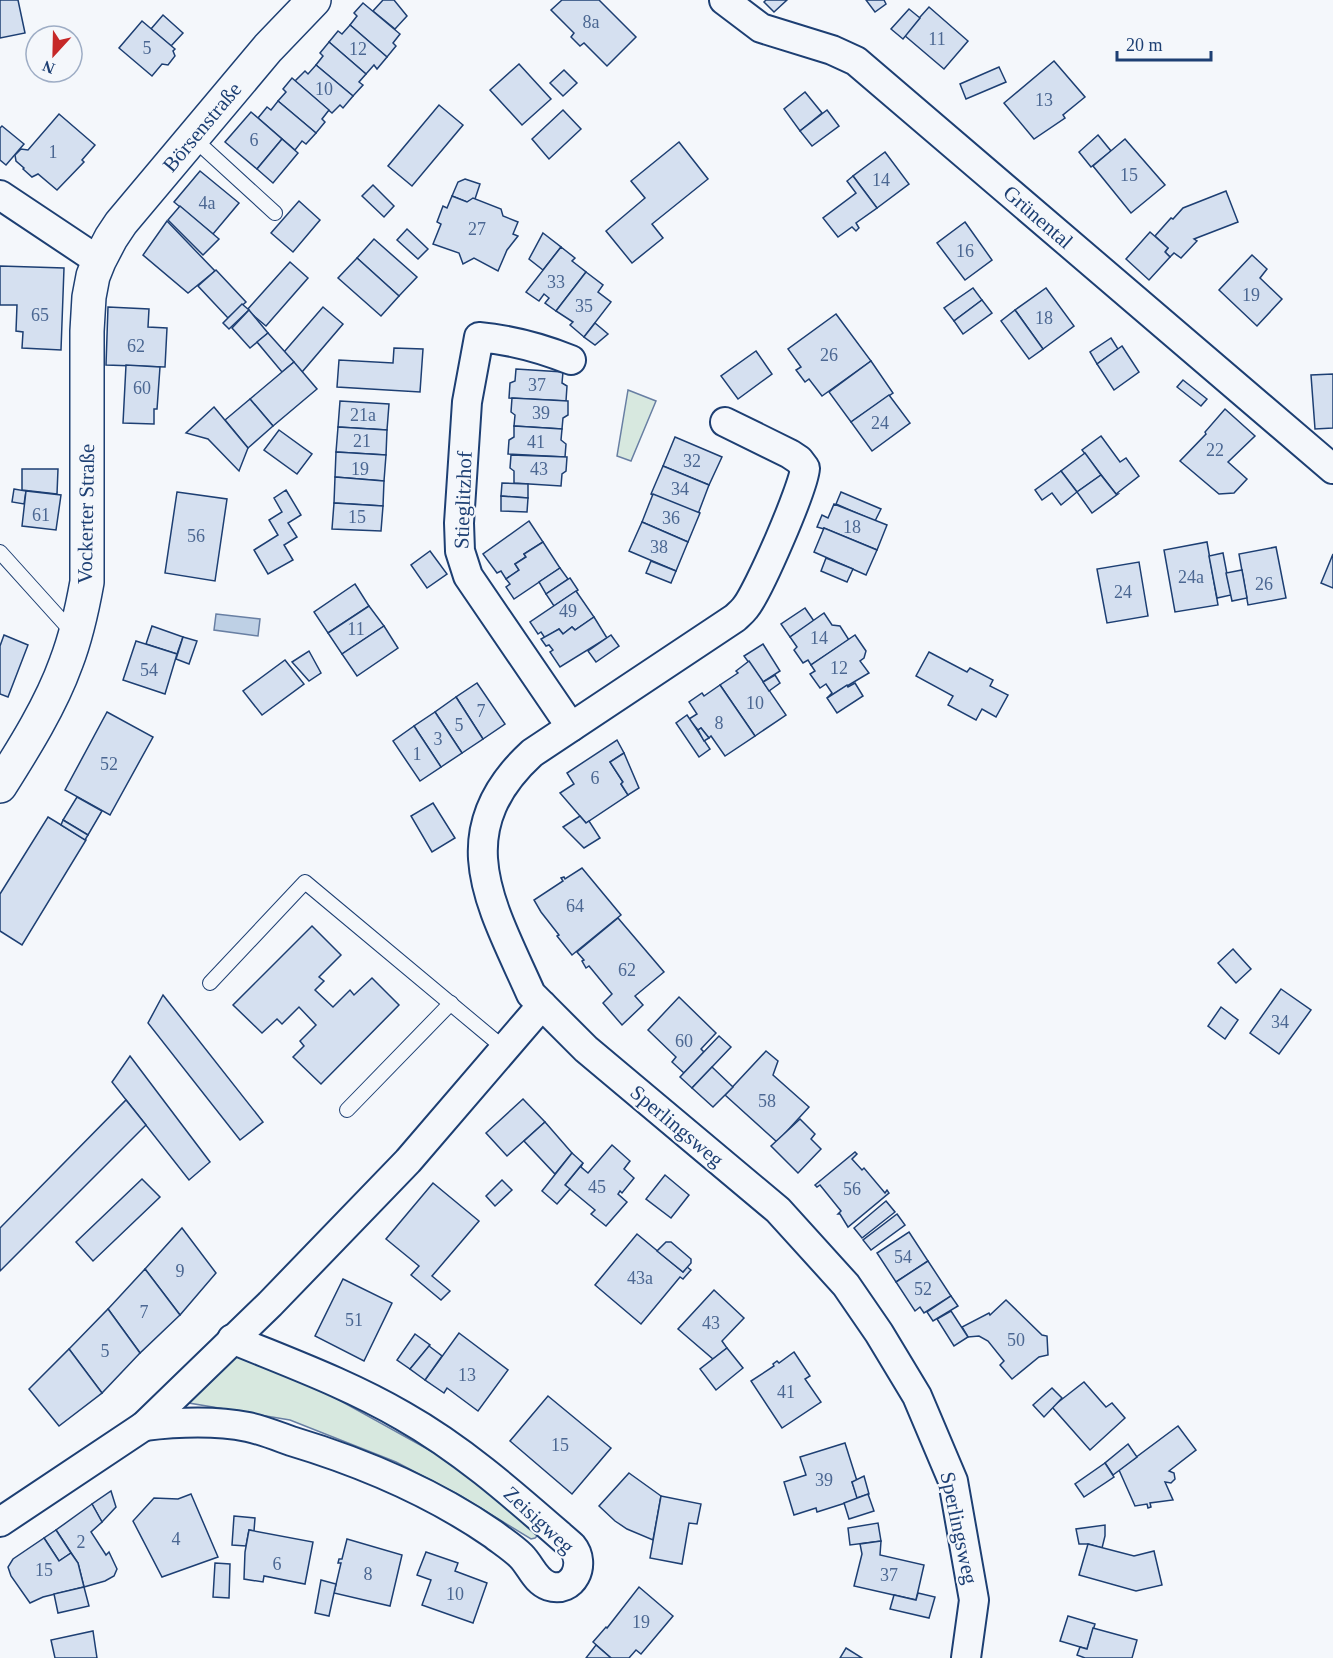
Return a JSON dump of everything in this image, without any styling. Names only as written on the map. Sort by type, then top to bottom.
[{"type":"street","name":"Börsenstraße","points":[[99,261],[121,223],[268,48],[314,0]]},
{"type":"street","name":"Grünental","points":[[724,0],[761,28],[832,50],[856,61],[1333,469]]},
{"type":"street","points":[[0,195],[99,261]]},
{"type":"street","name":"Vockerter Straße","points":[[0,786],[50,697],[65,665],[80,621],[88,569],[87,331],[89,297],[99,261]]},
{"type":"street","name":"Stieglitzhof","points":[[571,360],[507,339],[479,337],[467,402],[459,523],[462,564],[468,576],[571,727]]},
{"type":"street","points":[[232,1339],[270,1304],[408,1161],[542,1005],[531,994],[491,905],[483,873],[482,852],[488,815],[507,779],[532,753],[735,618],[746,608],[755,593],[802,484],[805,468],[800,460],[790,454],[725,422]]},
{"type":"street","name":"Sperlingsweg","points":[[542,1005],[586,1049],[778,1210],[846,1285],[879,1333],[917,1396],[953,1480],[974,1600],[966,1658]]},
{"type":"street","name":"Zeisigweg","points":[[0,1522],[144,1426],[232,1339],[339,1382],[403,1416],[448,1445],[508,1490],[572,1546],[578,1555],[578,1572],[574,1578],[562,1586],[546,1585],[540,1581],[523,1557],[492,1534],[420,1492],[328,1452],[248,1427],[179,1422],[144,1426]]},
{"type":"lane","points":[[193,138],[275,213]]},
{"type":"lane","points":[[0,552],[75,635]]},
{"type":"lane","points":[[210,983],[305,882],[505,1049]]},
{"type":"lane","points":[[347,1110],[451,1003]]},
{"type":"shaded area","points":[[628,390],[656,401],[631,461],[617,456]]},
{"type":"shaded area","points":[[242,1356],[267,1360],[460,1467],[540,1533],[531,1539],[461,1496],[396,1462],[290,1420],[189,1403],[189,1399],[232,1358]]},
{"type":"water","points":[[216,614],[260,619],[258,636],[214,630]]},
{"type":"building","points":[[0,0],[18,0],[24,33],[0,38]]},
{"type":"building","points":[[383,0],[394,0],[407,16],[395,29],[373,11]]},
{"type":"building","points":[[562,0],[599,0],[636,37],[607,66],[584,43],[580,46],[571,37],[574,33],[551,10]]},
{"type":"building","points":[[766,0],[787,0],[774,12],[764,2]]},
{"type":"building","points":[[866,0],[884,0],[886,4],[875,12]]},
{"type":"building","points":[[363,3],[400,34],[393,43],[396,46],[387,57],[350,25],[357,16],[354,13]]},
{"type":"building","points":[[929,7],[968,41],[944,69],[904,35]]},
{"type":"building","points":[[909,9],[920,18],[903,39],[891,29]]},
{"type":"building","points":[[163,15],[183,33],[171,46],[151,29]]},
{"type":"building","points":[[142,21],[175,49],[173,51],[175,56],[168,65],[162,64],[152,76],[119,48]]},
{"type":"building","points":[[350,25],[387,57],[377,69],[374,65],[366,74],[329,42],[338,31],[342,34]]},
{"type":"building","points":[[329,42],[366,74],[359,82],[363,85],[353,96],[316,65],[323,56],[320,53]]},
{"type":"building","points":[[1054,61],[1085,97],[1063,115],[1065,118],[1034,139],[1004,103]]},
{"type":"building","points":[[519,64],[551,99],[522,125],[490,90]]},
{"type":"building","points":[[316,65],[353,96],[343,108],[340,105],[332,113],[295,81],[305,71],[308,74]]},
{"type":"building","points":[[999,67],[1006,82],[966,99],[960,84]]},
{"type":"building","points":[[564,70],[577,83],[563,96],[550,83]]},
{"type":"building","points":[[292,78],[329,110],[322,119],[325,122],[316,133],[278,101],[286,92],[283,89]]},
{"type":"building","points":[[805,92],[822,113],[800,131],[784,109]]},
{"type":"building","points":[[278,101],[316,133],[306,144],[302,141],[295,150],[258,118],[267,107],[271,110]]},
{"type":"building","points":[[439,105],[463,125],[412,186],[388,166]]},
{"type":"building","points":[[563,110],[581,129],[549,159],[532,139]]},
{"type":"building","points":[[827,110],[839,126],[812,146],[800,131]]},
{"type":"building","points":[[251,112],[282,139],[257,169],[225,142]]},
{"type":"building","points":[[59,114],[95,145],[82,160],[84,162],[57,190],[38,174],[32,177],[16,161],[15,155],[21,149],[28,150]]},
{"type":"building","points":[[2,126],[24,144],[6,165],[0,160],[0,128]]},
{"type":"building","points":[[1098,135],[1111,151],[1091,167],[1079,152]]},
{"type":"building","points":[[282,139],[298,153],[273,183],[257,169]]},
{"type":"building","points":[[1125,139],[1165,185],[1131,213],[1093,166]]},
{"type":"building","points":[[679,142],[708,179],[652,224],[663,238],[632,263],[606,231],[645,198],[631,181]]},
{"type":"building","points":[[885,152],[909,184],[877,208],[853,176]]},
{"type":"building","points":[[200,171],[239,203],[213,234],[174,202]]},
{"type":"building","points":[[853,176],[877,208],[856,223],[859,228],[856,231],[852,227],[838,237],[823,218],[856,193],[847,181]]},
{"type":"building","points":[[465,179],[480,184],[475,199],[467,202],[452,196],[458,182]]},
{"type":"building","points":[[373,185],[394,206],[384,217],[362,196]]},
{"type":"building","points":[[1226,191],[1238,222],[1194,239],[1197,241],[1181,258],[1174,253],[1170,257],[1165,252],[1168,248],[1155,236],[1183,208]]},
{"type":"building","points":[[452,196],[467,202],[473,198],[501,209],[503,216],[518,222],[513,234],[518,236],[507,250],[498,271],[474,258],[463,264],[459,253],[433,244],[441,224],[437,222],[443,206],[447,208]]},
{"type":"building","points":[[299,201],[320,220],[293,252],[271,233]]},
{"type":"building","points":[[180,206],[219,239],[203,255],[168,220]]},
{"type":"building","points":[[167,221],[215,271],[188,293],[143,255]]},
{"type":"building","points":[[965,222],[992,260],[965,280],[937,243]]},
{"type":"building","points":[[407,229],[428,249],[418,259],[397,240]]},
{"type":"building","points":[[1150,232],[1168,248],[1165,252],[1170,257],[1149,280],[1126,259]]},
{"type":"building","points":[[543,233],[561,247],[543,270],[529,259]]},
{"type":"building","points":[[374,239],[417,277],[399,296],[357,258]]},
{"type":"building","points":[[561,247],[575,258],[572,261],[586,272],[556,311],[545,303],[549,298],[544,294],[539,301],[526,292]]},
{"type":"building","points":[[1252,255],[1267,269],[1260,278],[1282,299],[1257,326],[1219,290]]},
{"type":"building","points":[[357,258],[399,296],[381,316],[338,278]]},
{"type":"building","points":[[290,262],[308,278],[266,326],[247,310]]},
{"type":"building","points":[[0,266],[64,268],[61,350],[22,348],[23,332],[16,331],[17,305],[0,305]]},
{"type":"building","points":[[216,270],[246,302],[228,318],[198,286]]},
{"type":"building","points":[[586,272],[603,285],[598,292],[611,302],[584,337],[570,325],[573,322],[556,311]]},
{"type":"building","points":[[973,288],[982,300],[954,321],[944,308]]},
{"type":"building","points":[[1046,288],[1074,326],[1043,349],[1015,310]]},
{"type":"building","points":[[982,300],[992,313],[963,334],[954,321]]},
{"type":"building","points":[[242,304],[249,310],[229,329],[223,323]]},
{"type":"building","points":[[108,307],[149,309],[148,327],[167,328],[165,367],[106,365]]},
{"type":"building","points":[[323,307],[343,324],[302,372],[284,352]]},
{"type":"building","points":[[249,310],[268,333],[250,348],[232,328]]},
{"type":"building","points":[[1015,310],[1043,349],[1029,359],[1001,321]]},
{"type":"building","points":[[836,314],[871,361],[822,396],[809,379],[805,382],[796,370],[801,367],[788,349]]},
{"type":"building","points":[[595,323],[608,334],[595,345],[584,337]]},
{"type":"building","points":[[268,333],[294,362],[282,372],[257,342]]},
{"type":"building","points":[[1111,338],[1118,349],[1097,364],[1090,352]]},
{"type":"building","points":[[1122,346],[1139,372],[1114,390],[1097,364]]},
{"type":"building","points":[[394,348],[423,349],[420,392],[337,387],[339,360],[393,363]]},
{"type":"building","points":[[756,351],[772,374],[738,399],[721,376]]},
{"type":"building","points":[[871,361],[893,393],[851,422],[829,392]]},
{"type":"building","points":[[294,362],[317,389],[273,426],[250,399]]},
{"type":"building","points":[[126,365],[160,367],[154,424],[123,423]]},
{"type":"building","points":[[516,369],[563,372],[562,383],[567,386],[566,401],[509,398],[510,383],[515,381]]},
{"type":"building","points":[[1333,374],[1333,428],[1315,429],[1311,375]]},
{"type":"building","points":[[1183,380],[1207,399],[1201,406],[1177,387]]},
{"type":"building","points":[[889,395],[910,423],[872,451],[851,422]]},
{"type":"building","points":[[512,398],[568,401],[568,415],[563,418],[562,429],[514,426],[515,415],[511,412]]},
{"type":"building","points":[[250,399],[273,426],[248,448],[225,420]]},
{"type":"building","points":[[340,401],[389,404],[387,430],[338,427]]},
{"type":"building","points":[[214,407],[248,448],[239,471],[208,439],[186,433]]},
{"type":"building","points":[[1225,409],[1255,436],[1228,462],[1247,479],[1234,493],[1219,494],[1180,461],[1206,434],[1205,432]]},
{"type":"building","points":[[514,426],[562,429],[561,440],[566,444],[565,457],[508,454],[509,440],[514,437]]},
{"type":"building","points":[[338,427],[387,430],[386,455],[336,452]]},
{"type":"building","points":[[279,430],[312,454],[297,474],[264,450]]},
{"type":"building","points":[[1101,436],[1120,462],[1126,458],[1139,476],[1116,494],[1082,450]]},
{"type":"building","points":[[675,437],[722,457],[709,485],[663,466]]},
{"type":"building","points":[[336,452],[386,455],[384,481],[335,477]]},
{"type":"building","points":[[1085,453],[1101,475],[1077,492],[1061,471]]},
{"type":"building","points":[[511,455],[567,457],[566,471],[562,474],[561,486],[514,483],[514,471],[510,468]]},
{"type":"building","points":[[663,466],[709,485],[698,514],[651,494]]},
{"type":"building","points":[[22,469],[58,469],[57,494],[22,490]]},
{"type":"building","points":[[1061,471],[1077,492],[1061,505],[1052,493],[1042,500],[1035,490]]},
{"type":"building","points":[[1101,475],[1118,494],[1092,513],[1077,492]]},
{"type":"building","points":[[335,477],[384,481],[383,506],[334,503]]},
{"type":"building","points":[[502,483],[528,484],[528,498],[501,496]]},
{"type":"building","points":[[14,489],[26,491],[24,504],[12,502]]},
{"type":"building","points":[[286,490],[301,515],[288,523],[297,537],[284,545],[293,560],[268,574],[254,550],[278,535],[269,520],[282,512],[274,498]]},
{"type":"building","points":[[26,491],[61,495],[56,530],[22,526]]},
{"type":"building","points":[[177,492],[227,499],[215,581],[165,573]]},
{"type":"building","points":[[841,492],[881,509],[875,521],[836,504]]},
{"type":"building","points":[[653,494],[700,513],[688,542],[642,522]]},
{"type":"building","points":[[501,496],[528,498],[527,512],[501,511]]},
{"type":"building","points":[[334,503],[383,506],[381,531],[332,529]]},
{"type":"building","points":[[834,504],[887,525],[877,550],[817,527],[822,515],[828,518]]},
{"type":"building","points":[[529,521],[543,542],[524,554],[526,557],[515,564],[519,570],[506,579],[501,571],[497,573],[483,554]]},
{"type":"building","points":[[642,522],[688,542],[676,571],[629,551]]},
{"type":"building","points":[[824,528],[877,550],[866,575],[814,552]]},
{"type":"building","points":[[543,542],[560,568],[514,599],[506,587],[510,584],[506,579],[519,570],[515,564],[526,557],[524,554]]},
{"type":"building","points":[[1207,542],[1218,605],[1175,612],[1164,550]]},
{"type":"building","points":[[1276,547],[1286,598],[1248,605],[1239,554]]},
{"type":"building","points":[[430,551],[447,574],[427,588],[411,565]]},
{"type":"building","points":[[1223,553],[1231,595],[1217,598],[1209,556]]},
{"type":"building","points":[[1333,554],[1333,588],[1321,583]]},
{"type":"building","points":[[826,558],[853,569],[847,582],[821,571]]},
{"type":"building","points":[[651,561],[676,571],[671,583],[646,573]]},
{"type":"building","points":[[1139,562],[1148,616],[1107,623],[1097,569]]},
{"type":"building","points":[[560,568],[568,579],[546,594],[539,582]]},
{"type":"building","points":[[1242,570],[1247,598],[1232,601],[1226,573]]},
{"type":"building","points":[[570,578],[578,590],[554,606],[546,594]]},
{"type":"building","points":[[355,584],[369,606],[328,633],[314,612]]},
{"type":"building","points":[[576,591],[594,617],[575,630],[572,627],[563,634],[559,629],[545,638],[541,632],[538,634],[530,622]]},
{"type":"building","points":[[369,606],[384,626],[342,654],[328,633]]},
{"type":"building","points":[[805,608],[814,621],[790,637],[781,624]]},
{"type":"building","points":[[824,613],[832,625],[840,626],[849,640],[811,665],[808,660],[803,663],[794,650],[797,647],[790,637]]},
{"type":"building","points":[[594,617],[607,638],[560,667],[550,652],[553,650],[541,639],[559,629],[563,634],[572,627],[575,630]]},
{"type":"building","points":[[152,626],[183,637],[177,654],[146,644]]},
{"type":"building","points":[[384,626],[398,648],[357,676],[342,654]]},
{"type":"building","points":[[4,635],[28,645],[8,697],[0,694],[0,646]]},
{"type":"building","points":[[611,635],[619,646],[596,662],[588,651]]},
{"type":"building","points":[[855,635],[866,651],[864,658],[860,661],[869,673],[827,698],[832,693],[826,684],[820,688],[810,674],[815,671],[811,665]]},
{"type":"building","points":[[183,637],[197,641],[189,664],[176,659]]},
{"type":"building","points":[[136,641],[177,654],[165,694],[123,680]]},
{"type":"building","points":[[763,644],[780,671],[763,682],[744,656]]},
{"type":"building","points":[[309,651],[321,673],[309,681],[292,662]]},
{"type":"building","points":[[929,652],[967,672],[970,668],[993,680],[990,686],[1008,695],[996,717],[982,709],[976,720],[948,705],[953,696],[916,676]]},
{"type":"building","points":[[285,660],[304,684],[262,715],[243,691]]},
{"type":"building","points":[[749,661],[786,715],[755,736],[720,685],[738,673],[736,671]]},
{"type":"building","points":[[775,675],[780,683],[769,691],[763,682]]},
{"type":"building","points":[[477,683],[505,724],[483,739],[456,697]]},
{"type":"building","points":[[855,683],[863,696],[837,713],[827,698],[847,685],[848,687]]},
{"type":"building","points":[[720,685],[755,736],[725,756],[711,736],[709,738],[701,728],[698,730],[689,719],[697,714],[689,702],[702,693],[704,696]]},
{"type":"building","points":[[456,697],[483,739],[462,753],[435,712]]},
{"type":"building","points":[[107,712],[153,737],[110,815],[65,790]]},
{"type":"building","points":[[435,712],[462,753],[441,767],[414,726]]},
{"type":"building","points":[[687,715],[710,749],[699,757],[676,723]]},
{"type":"building","points":[[414,726],[441,767],[420,781],[393,741]]},
{"type":"building","points":[[701,728],[709,738],[704,741],[698,730]]},
{"type":"building","points":[[617,740],[624,753],[610,762],[623,782],[621,784],[628,795],[586,823],[560,793],[574,784],[567,773]]},
{"type":"building","points":[[624,753],[639,788],[628,795],[621,784],[623,782],[610,762]]},
{"type":"building","points":[[77,797],[102,811],[88,835],[63,820]]},
{"type":"building","points":[[433,803],[455,838],[432,852],[411,816]]},
{"type":"building","points":[[580,816],[586,823],[589,821],[600,838],[584,848],[563,827]]},
{"type":"building","points":[[48,817],[86,840],[22,945],[0,931],[0,894]]},
{"type":"building","points":[[63,820],[88,835],[85,840],[61,825]]},
{"type":"building","points":[[582,868],[621,915],[572,955],[534,900],[563,881],[561,878],[565,879]]},
{"type":"building","points":[[618,918],[664,972],[635,996],[643,1005],[622,1025],[603,1003],[612,994],[589,966],[586,968],[582,961],[584,960],[577,952]]},
{"type":"building","points":[[312,926],[341,955],[319,977],[324,981],[315,990],[333,1007],[350,990],[354,995],[372,978],[399,1005],[321,1084],[293,1057],[304,1046],[300,1041],[316,1025],[299,1007],[282,1024],[277,1019],[262,1033],[233,1005]]},
{"type":"building","points":[[1233,949],[1251,969],[1236,983],[1218,963]]},
{"type":"building","points":[[1281,989],[1311,1010],[1279,1054],[1250,1033]]},
{"type":"building","points":[[163,995],[263,1122],[240,1140],[148,1023]]},
{"type":"building","points":[[679,997],[716,1033],[701,1049],[704,1052],[684,1073],[672,1062],[676,1057],[648,1030]]},
{"type":"building","points":[[1221,1007],[1238,1020],[1225,1039],[1208,1026]]},
{"type":"building","points":[[719,1036],[731,1047],[692,1088],[680,1077]]},
{"type":"building","points":[[766,1051],[778,1061],[773,1075],[809,1107],[777,1142],[725,1095]]},
{"type":"building","points":[[130,1056],[210,1162],[189,1180],[112,1082]]},
{"type":"building","points":[[712,1067],[733,1087],[713,1107],[692,1088]]},
{"type":"building","points":[[523,1099],[545,1122],[507,1156],[486,1133]]},
{"type":"building","points":[[126,1100],[146,1125],[0,1271],[0,1228]]},
{"type":"building","points":[[800,1119],[815,1134],[811,1139],[821,1149],[798,1173],[771,1146]]},
{"type":"building","points":[[545,1122],[572,1153],[555,1174],[524,1141]]},
{"type":"building","points":[[612,1145],[630,1161],[624,1169],[634,1178],[622,1193],[620,1191],[618,1194],[627,1202],[606,1226],[591,1214],[595,1210],[565,1185],[583,1163],[581,1167],[588,1173]]},
{"type":"building","points":[[855,1152],[857,1154],[852,1159],[862,1170],[864,1168],[885,1193],[887,1190],[889,1193],[848,1227],[838,1214],[841,1211],[820,1185],[817,1187],[815,1185]]},
{"type":"building","points":[[572,1153],[583,1163],[565,1185],[570,1189],[557,1204],[542,1191]]},
{"type":"building","points":[[665,1175],[689,1195],[671,1218],[646,1199]]},
{"type":"building","points":[[142,1179],[160,1197],[93,1261],[76,1242]]},
{"type":"building","points":[[502,1180],[512,1190],[495,1206],[486,1196]]},
{"type":"building","points":[[433,1183],[479,1221],[432,1276],[450,1291],[441,1300],[411,1275],[419,1266],[386,1239]]},
{"type":"building","points":[[886,1201],[895,1212],[862,1238],[854,1228]]},
{"type":"building","points":[[897,1214],[905,1225],[871,1250],[863,1240]]},
{"type":"building","points":[[182,1228],[216,1273],[180,1315],[145,1269]]},
{"type":"building","points":[[909,1232],[928,1261],[896,1282],[877,1253]]},
{"type":"building","points":[[637,1234],[683,1272],[687,1267],[691,1270],[683,1279],[680,1277],[641,1324],[595,1285]]},
{"type":"building","points":[[666,1242],[671,1242],[691,1259],[691,1263],[683,1272],[657,1251]]},
{"type":"building","points":[[928,1261],[951,1296],[924,1313],[920,1307],[915,1311],[896,1282]]},
{"type":"building","points":[[145,1269],[180,1315],[140,1353],[108,1309]]},
{"type":"building","points":[[343,1279],[392,1303],[364,1361],[315,1336]]},
{"type":"building","points":[[714,1290],[744,1318],[722,1341],[727,1348],[713,1359],[678,1329]]},
{"type":"building","points":[[951,1296],[958,1306],[933,1321],[927,1312]]},
{"type":"building","points":[[1006,1300],[1042,1335],[1047,1336],[1048,1355],[1039,1357],[1012,1379],[1000,1365],[1004,1361],[988,1341],[979,1336],[968,1337],[962,1327],[989,1313],[990,1315]]},
{"type":"building","points":[[108,1309],[140,1353],[102,1393],[69,1349]]},
{"type":"building","points":[[951,1311],[968,1337],[954,1346],[937,1319]]},
{"type":"building","points":[[459,1333],[508,1370],[478,1411],[447,1388],[444,1393],[425,1380]]},
{"type":"building","points":[[415,1334],[430,1345],[410,1369],[397,1360]]},
{"type":"building","points":[[429,1346],[442,1356],[425,1380],[410,1369]]},
{"type":"building","points":[[727,1348],[743,1368],[716,1390],[700,1369]]},
{"type":"building","points":[[69,1349],[102,1393],[59,1426],[29,1389]]},
{"type":"building","points":[[794,1352],[810,1376],[805,1379],[821,1402],[782,1428],[751,1381],[774,1366],[773,1364],[777,1361],[779,1363]]},
{"type":"building","points":[[1084,1382],[1106,1407],[1112,1403],[1125,1418],[1090,1450],[1052,1407]]},
{"type":"building","points":[[1052,1388],[1062,1398],[1044,1417],[1033,1405]]},
{"type":"building","points":[[548,1396],[611,1448],[572,1494],[510,1441]]},
{"type":"building","points":[[1178,1426],[1196,1450],[1169,1471],[1174,1473],[1175,1479],[1171,1483],[1165,1482],[1173,1500],[1150,1503],[1151,1507],[1148,1508],[1147,1504],[1135,1506],[1119,1470]]},
{"type":"building","points":[[845,1443],[857,1481],[852,1482],[858,1499],[817,1512],[816,1508],[794,1515],[784,1482],[806,1475],[800,1457]]},
{"type":"building","points":[[1128,1444],[1137,1457],[1113,1475],[1105,1463]]},
{"type":"building","points":[[1105,1463],[1114,1477],[1084,1497],[1075,1484]]},
{"type":"building","points":[[629,1473],[661,1496],[653,1540],[627,1529],[599,1506]]},
{"type":"building","points":[[864,1476],[869,1494],[857,1498],[852,1482]]},
{"type":"building","points":[[111,1491],[116,1507],[102,1522],[92,1504]]},
{"type":"building","points":[[191,1494],[218,1557],[162,1577],[133,1521],[154,1498],[178,1499]]},
{"type":"building","points":[[868,1494],[874,1511],[849,1519],[844,1503]]},
{"type":"building","points":[[661,1496],[701,1504],[697,1524],[689,1523],[682,1564],[650,1558]]},
{"type":"building","points":[[92,1504],[102,1522],[91,1532],[106,1555],[109,1552],[117,1569],[114,1576],[105,1581],[84,1587],[78,1563],[56,1530]]},
{"type":"building","points":[[234,1516],[255,1518],[254,1531],[249,1530],[246,1546],[232,1545]]},
{"type":"building","points":[[878,1523],[881,1541],[850,1545],[848,1528]]},
{"type":"building","points":[[1105,1525],[1102,1548],[1079,1544],[1076,1529]]},
{"type":"building","points":[[56,1530],[71,1553],[59,1561],[44,1538]]},
{"type":"building","points":[[249,1530],[313,1542],[305,1584],[264,1576],[263,1582],[244,1579]]},
{"type":"building","points":[[44,1538],[59,1561],[71,1553],[78,1563],[84,1587],[43,1597],[30,1603],[11,1576],[8,1567],[13,1559]]},
{"type":"building","points":[[347,1539],[402,1555],[390,1606],[334,1593],[341,1563],[338,1563],[339,1559],[342,1559]]},
{"type":"building","points":[[881,1541],[880,1555],[924,1565],[916,1600],[854,1586],[862,1554],[860,1544]]},
{"type":"building","points":[[1088,1544],[1134,1556],[1154,1551],[1162,1585],[1136,1591],[1079,1575]]},
{"type":"building","points":[[426,1552],[458,1563],[455,1571],[487,1583],[473,1623],[422,1605],[431,1580],[417,1575]]},
{"type":"building","points":[[215,1563],[230,1564],[229,1598],[213,1597]]},
{"type":"building","points":[[321,1580],[336,1584],[329,1616],[315,1613]]},
{"type":"building","points":[[84,1587],[89,1606],[58,1613],[54,1594]]},
{"type":"building","points":[[639,1587],[673,1616],[641,1654],[636,1650],[629,1658],[611,1658],[593,1642]]},
{"type":"building","points":[[918,1593],[935,1597],[929,1618],[890,1609],[894,1595],[916,1600]]},
{"type":"building","points":[[1068,1616],[1095,1624],[1087,1649],[1060,1641]]},
{"type":"building","points":[[1093,1628],[1137,1640],[1132,1658],[1085,1658],[1077,1655],[1080,1647],[1087,1649]]},
{"type":"building","points":[[93,1631],[97,1658],[55,1658],[51,1640]]},
{"type":"building","points":[[596,1645],[611,1658],[586,1658]]},
{"type":"building","points":[[846,1648],[862,1658],[840,1658]]}]
